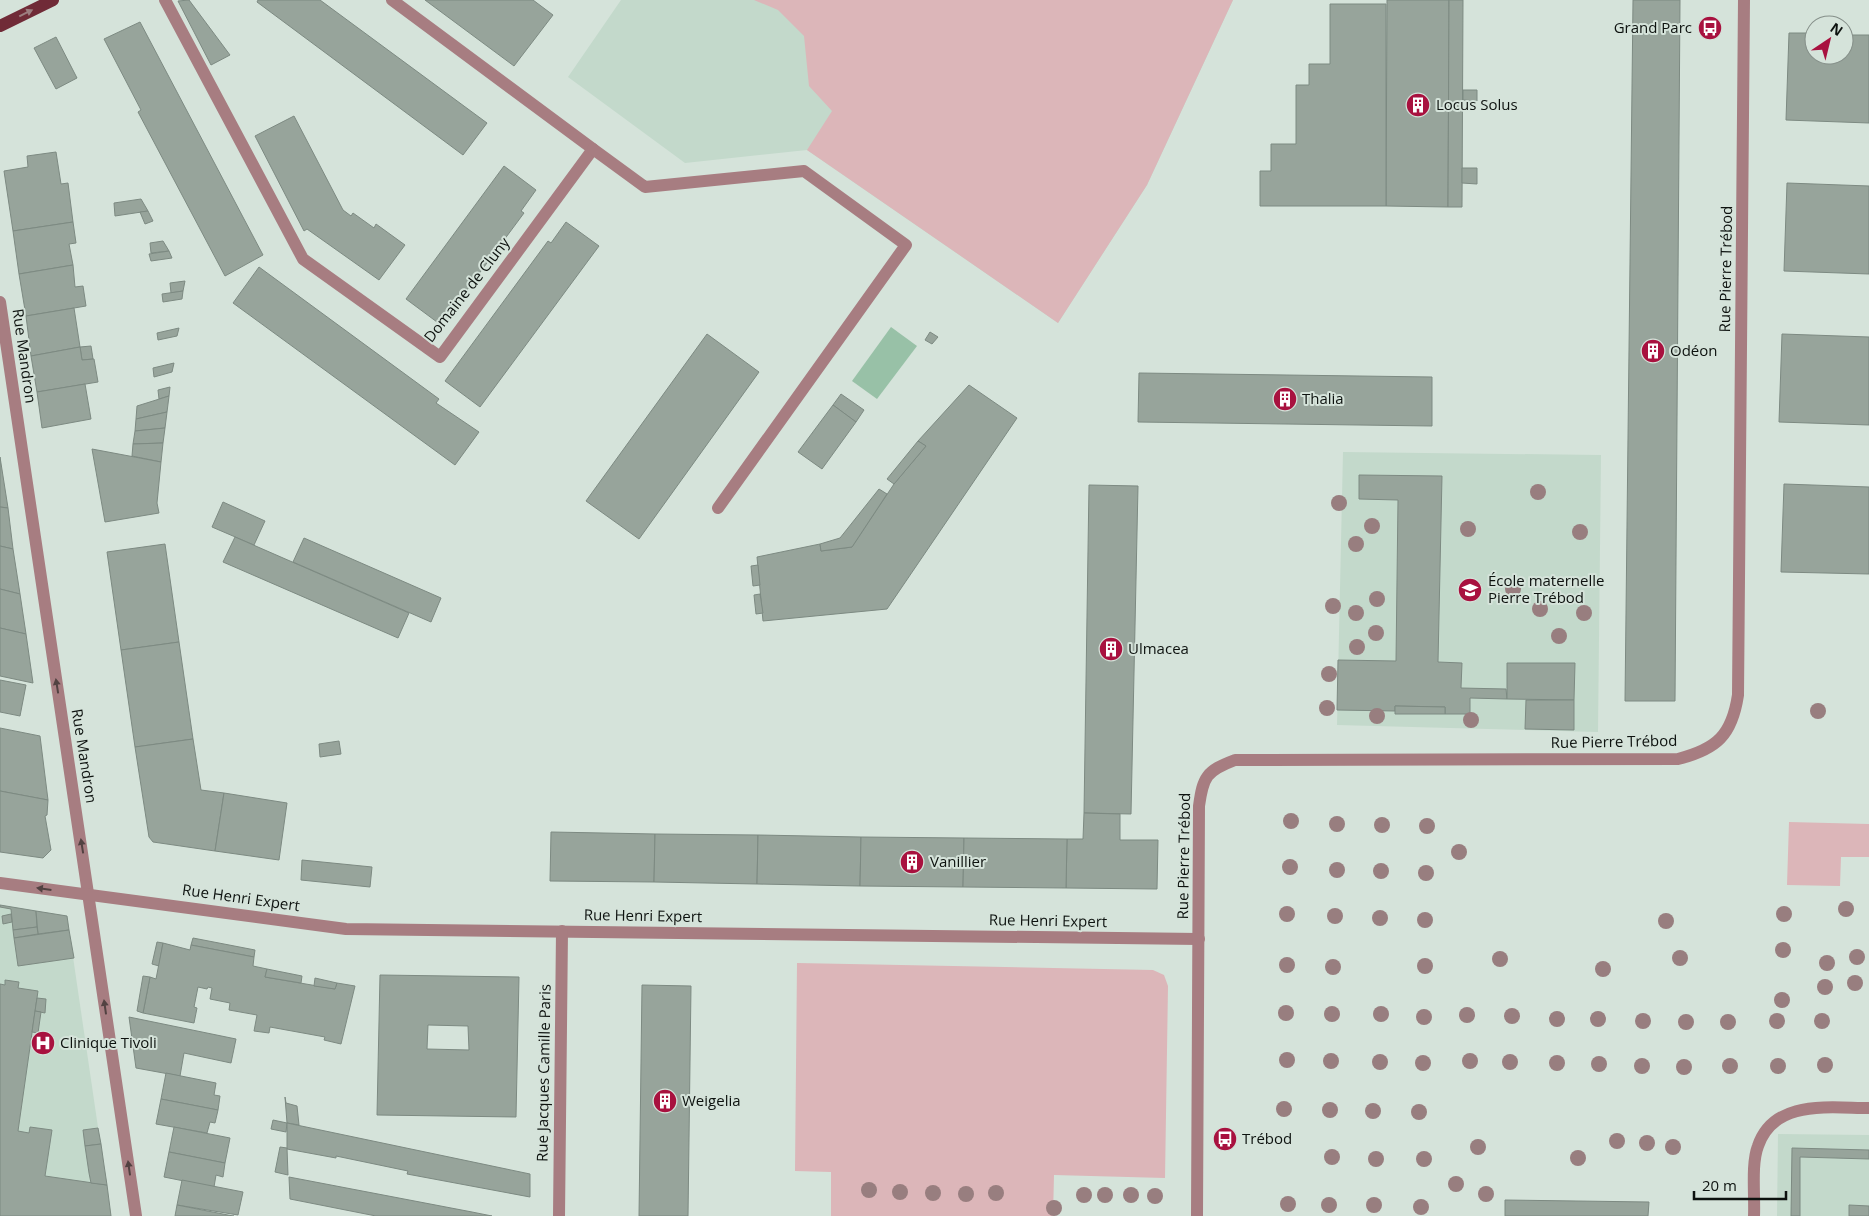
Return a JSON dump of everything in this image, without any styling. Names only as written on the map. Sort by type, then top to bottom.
[{"type":"main road","points":[[0,26],[53,0]]},
{"type":"street","name":"Domaine de Cluny","points":[[165,0],[303,259],[440,357],[593,149]]},
{"type":"street","points":[[392,0],[645,187],[804,171],[906,245],[718,508]]},
{"type":"street","name":"Rue Pierre Trébod","points":[[1197,1216],[1199,806],[1202,783],[1216,767],[1235,760],[1678,759],[1703,752],[1724,735],[1735,715],[1738,695],[1744,0]]},
{"type":"street","name":"Rue Mandron","points":[[0,302],[136,1216]]},
{"type":"street","name":"Rue Henri Expert","points":[[0,883],[346,929],[1198,939]]},
{"type":"street","name":"Rue Jacques Camille Paris","points":[[559,1216],[562,931]]},
{"type":"street","points":[[1754,1216],[1757,1147],[1768,1129],[1784,1115],[1797,1110],[1869,1108]]},
{"type":"shaded area","points":[[621,0],[1233,0],[1147,185],[1058,323],[807,150],[685,163],[568,77]]},
{"type":"shaded area","points":[[754,0],[1233,0],[1147,185],[1058,323],[807,150],[832,111],[809,86],[804,36],[778,10]]},
{"type":"shaded area","points":[[891,327],[917,346],[877,399],[852,381]]},
{"type":"shaded area","name":"École maternelle Pierre Trébod","points":[[1343,452],[1601,455],[1598,732],[1337,725]]},
{"type":"shaded area","points":[[1789,822],[1869,824],[1869,857],[1841,857],[1840,886],[1787,885]]},
{"type":"shaded area","name":"Clinique Tivoli","points":[[0,905],[67,916],[111,1216],[0,1216]]},
{"type":"shaded area","points":[[797,963],[1153,970],[1164,975],[1168,986],[1165,1178],[1054,1175],[1053,1216],[831,1216],[831,1172],[795,1171]]},
{"type":"shaded area","points":[[1778,1134],[1869,1135],[1869,1216],[1777,1216]]},
{"type":"building","points":[[189,0],[230,55],[211,65],[178,1]]},
{"type":"building","points":[[258,0],[320,0],[487,123],[463,155],[257,2]]},
{"type":"building","points":[[425,0],[533,0],[553,15],[514,66]]},
{"type":"building","name":"Locus Solus","points":[[1387,0],[1449,0],[1448,207],[1386,206]]},
{"type":"building","points":[[1449,0],[1463,0],[1462,207],[1448,207]]},
{"type":"building","name":"Odéon","points":[[1633,0],[1680,0],[1675,701],[1625,701]]},
{"type":"building","points":[[1330,4],[1386,4],[1386,206],[1260,206],[1260,171],[1271,171],[1271,144],[1296,144],[1296,85],[1309,85],[1309,64],[1330,64]]},
{"type":"building","points":[[140,22],[263,255],[225,276],[138,112],[141,110],[104,39]]},
{"type":"building","points":[[1789,33],[1804,33],[1804,65],[1854,65],[1854,35],[1869,35],[1869,123],[1786,120]]},
{"type":"building","points":[[56,37],[77,78],[56,89],[34,48]]},
{"type":"building","points":[[1463,90],[1477,90],[1477,101],[1463,100]]},
{"type":"building","points":[[294,116],[343,210],[351,216],[353,213],[374,228],[376,224],[405,245],[379,280],[307,229],[304,231],[255,136]]},
{"type":"building","points":[[56,152],[61,184],[68,183],[73,222],[13,231],[4,171],[28,167],[27,156]]},
{"type":"building","points":[[504,166],[536,190],[521,211],[524,213],[441,325],[406,299]]},
{"type":"building","points":[[1462,168],[1477,168],[1477,184],[1462,183]]},
{"type":"building","points":[[1787,183],[1869,186],[1869,274],[1784,271]]},
{"type":"building","points":[[141,199],[148,211],[115,216],[114,203]]},
{"type":"building","points":[[148,211],[153,221],[145,224],[140,212]]},
{"type":"building","points":[[73,222],[76,243],[69,244],[73,265],[19,274],[13,231]]},
{"type":"building","points":[[566,222],[599,246],[480,407],[445,381],[548,241],[551,243]]},
{"type":"building","points":[[163,241],[169,251],[151,253],[150,243]]},
{"type":"building","points":[[169,251],[172,258],[151,261],[149,254]]},
{"type":"building","points":[[73,265],[75,287],[83,286],[86,306],[26,316],[19,274]]},
{"type":"building","points":[[259,267],[439,399],[436,403],[479,432],[455,465],[233,303]]},
{"type":"building","points":[[185,281],[183,291],[171,293],[170,283]]},
{"type":"building","points":[[183,291],[182,299],[163,302],[162,294]]},
{"type":"building","points":[[74,308],[80,347],[31,356],[26,316]]},
{"type":"building","points":[[179,328],[177,336],[158,340],[157,333]]},
{"type":"building","points":[[930,332],[938,337],[932,344],[925,340]]},
{"type":"building","points":[[707,334],[759,372],[639,539],[586,501]]},
{"type":"building","points":[[1782,334],[1869,337],[1869,425],[1779,422]]},
{"type":"building","points":[[91,346],[93,359],[82,360],[80,347]]},
{"type":"building","points":[[80,347],[82,360],[94,359],[98,382],[37,392],[31,356]]},
{"type":"building","points":[[174,363],[172,372],[154,377],[153,368]]},
{"type":"building","name":"Thalia","points":[[1139,373],[1432,377],[1432,426],[1138,422]]},
{"type":"building","points":[[85,384],[91,419],[42,428],[37,392]]},
{"type":"building","points":[[969,385],[1017,418],[887,609],[763,621],[757,557],[820,544],[821,551],[852,547],[894,484],[926,446],[918,441]]},
{"type":"building","points":[[170,387],[169,396],[159,399],[158,390]]},
{"type":"building","points":[[841,394],[864,410],[856,422],[833,405]]},
{"type":"building","points":[[169,396],[167,412],[136,419],[137,406]]},
{"type":"building","points":[[833,405],[856,422],[822,469],[798,452]]},
{"type":"building","points":[[167,412],[165,428],[135,431],[136,419]]},
{"type":"building","points":[[165,428],[163,443],[133,444],[135,431]]},
{"type":"building","points":[[918,441],[926,446],[894,484],[887,479]]},
{"type":"building","points":[[163,443],[161,462],[132,456],[133,444]]},
{"type":"building","points":[[92,449],[161,462],[157,503],[159,513],[105,522]]},
{"type":"building","points":[[0,457],[8,508],[0,507]]},
{"type":"building","points":[[1359,475],[1442,476],[1438,662],[1462,663],[1461,688],[1506,689],[1507,699],[1470,698],[1470,714],[1445,714],[1445,707],[1395,706],[1395,711],[1337,710],[1338,660],[1396,661],[1398,500],[1359,499]]},
{"type":"building","points":[[1784,484],[1869,487],[1869,574],[1781,572]]},
{"type":"building","name":"Ulmacea","points":[[1089,485],[1138,486],[1131,814],[1084,813]]},
{"type":"building","points":[[879,489],[887,494],[852,547],[821,551],[820,544],[840,538]]},
{"type":"building","points":[[223,502],[265,521],[254,545],[212,527]]},
{"type":"building","points":[[0,507],[8,508],[13,549],[0,546]]},
{"type":"building","points":[[235,537],[409,613],[398,638],[223,562]]},
{"type":"building","points":[[304,538],[441,598],[431,622],[293,562]]},
{"type":"building","points":[[165,544],[179,642],[121,650],[107,552]]},
{"type":"building","points":[[0,546],[13,549],[20,594],[0,589]]},
{"type":"building","points":[[758,565],[760,585],[753,586],[751,566]]},
{"type":"building","points":[[0,589],[20,594],[26,634],[0,628]]},
{"type":"building","points":[[760,594],[763,613],[756,614],[754,595]]},
{"type":"building","points":[[0,628],[26,634],[33,683],[0,676]]},
{"type":"building","points":[[179,642],[193,739],[135,747],[121,650]]},
{"type":"building","points":[[1507,663],[1575,663],[1574,700],[1507,699]]},
{"type":"building","points":[[0,680],[26,685],[20,716],[0,712]]},
{"type":"building","points":[[1526,700],[1574,700],[1574,730],[1525,729]]},
{"type":"building","points":[[1395,706],[1445,707],[1445,714],[1395,714]]},
{"type":"building","points":[[0,728],[40,736],[48,800],[0,791]]},
{"type":"building","points":[[193,739],[201,790],[224,793],[215,851],[153,842],[149,837],[135,747]]},
{"type":"building","points":[[339,741],[341,754],[320,757],[319,744]]},
{"type":"building","points":[[0,791],[48,800],[47,815],[45,816],[51,850],[43,858],[0,852]]},
{"type":"building","points":[[224,793],[287,803],[279,860],[215,851]]},
{"type":"building","points":[[1084,813],[1120,814],[1120,840],[1158,840],[1157,889],[1066,888],[1067,839],[1083,839]]},
{"type":"building","points":[[551,832],[655,834],[654,882],[550,881]]},
{"type":"building","points":[[655,834],[758,835],[757,884],[654,882]]},
{"type":"building","points":[[758,835],[861,837],[860,886],[757,884]]},
{"type":"building","name":"Vanillier","points":[[861,837],[964,838],[963,887],[860,886]]},
{"type":"building","points":[[964,838],[1067,839],[1066,888],[963,887]]},
{"type":"building","points":[[302,860],[372,867],[370,887],[301,880]]},
{"type":"building","points":[[0,905],[36,911],[37,927],[13,930],[11,909],[0,907]]},
{"type":"building","points":[[36,911],[67,916],[69,930],[38,934]]},
{"type":"building","points":[[11,914],[12,922],[3,924],[2,916]]},
{"type":"building","points":[[37,927],[38,934],[14,938],[13,930]]},
{"type":"building","points":[[69,930],[74,958],[18,966],[14,938]]},
{"type":"building","points":[[193,938],[255,950],[254,957],[191,945]]},
{"type":"building","points":[[157,942],[163,943],[159,966],[152,964]]},
{"type":"building","points":[[163,943],[190,950],[191,945],[254,957],[253,966],[267,969],[265,977],[335,989],[337,983],[355,986],[341,1044],[324,1040],[325,1037],[270,1027],[269,1033],[254,1031],[257,1015],[229,1010],[230,1003],[210,999],[212,988],[208,987],[207,989],[198,987],[194,1007],[197,1008],[194,1023],[143,1013],[150,977],[156,979]]},
{"type":"building","points":[[267,969],[302,976],[301,983],[265,977]]},
{"type":"building","points":[[380,975],[519,977],[516,1117],[377,1115]],"holes":[[[428,1025],[468,1026],[469,1050],[427,1049]]]},
{"type":"building","points":[[143,976],[150,977],[143,1013],[137,1011]]},
{"type":"building","points":[[315,978],[337,983],[335,989],[314,986]]},
{"type":"building","points":[[5,980],[19,982],[18,988],[38,991],[18,1131],[29,1133],[30,1127],[52,1130],[45,1176],[107,1185],[111,1216],[0,1216],[0,984],[5,985]]},
{"type":"building","name":"Weigelia","points":[[642,985],[691,986],[688,1216],[639,1216]]},
{"type":"building","points":[[37,998],[46,999],[45,1013],[35,1011]]},
{"type":"building","points":[[35,1011],[41,1012],[38,1033],[32,1032]]},
{"type":"building","points":[[129,1017],[236,1039],[231,1063],[184,1053],[180,1076],[136,1068]]},
{"type":"building","points":[[166,1073],[216,1083],[214,1095],[220,1096],[218,1110],[161,1099]]},
{"type":"building","points":[[285,1097],[286,1103],[297,1106],[299,1125],[287,1123]]},
{"type":"building","points":[[161,1099],[218,1110],[215,1123],[210,1122],[207,1133],[156,1124]]},
{"type":"building","points":[[273,1120],[287,1123],[286,1132],[271,1129]]},
{"type":"building","points":[[287,1123],[530,1174],[530,1197],[407,1174],[408,1171],[336,1156],[336,1158],[287,1149]]},
{"type":"building","points":[[174,1127],[230,1138],[225,1163],[169,1152]]},
{"type":"building","points":[[98,1128],[101,1144],[85,1146],[83,1130]]},
{"type":"building","points":[[101,1144],[107,1185],[91,1183],[85,1146]]},
{"type":"building","points":[[280,1147],[287,1148],[288,1175],[275,1172]]},
{"type":"building","points":[[1792,1148],[1869,1150],[1869,1159],[1800,1157],[1800,1216],[1791,1216]]},
{"type":"building","points":[[169,1152],[225,1163],[223,1177],[216,1175],[214,1187],[164,1177]]},
{"type":"building","points":[[289,1177],[492,1216],[376,1216],[290,1199]]},
{"type":"building","points":[[182,1180],[243,1192],[238,1215],[177,1205]]},
{"type":"building","points":[[1505,1200],[1649,1202],[1648,1216],[1505,1216]]},
{"type":"building","points":[[177,1205],[233,1216],[175,1216]]},
{"type":"building","points":[[1849,1205],[1869,1206],[1869,1216],[1849,1216]]},
{"type":"place","name":"Grand Parc","points":[[1710,28]]},
{"type":"place","name":"Locus Solus","points":[[1418,105]]},
{"type":"place","name":"Odéon","points":[[1653,351]]},
{"type":"place","name":"Thalia","points":[[1285,399]]},
{"type":"place","name":"École maternelle Pierre Trébod","points":[[1470,590]]},
{"type":"place","name":"Ulmacea","points":[[1111,649]]},
{"type":"place","name":"Vanillier","points":[[912,862]]},
{"type":"place","name":"Clinique Tivoli","points":[[43,1043]]},
{"type":"place","name":"Weigelia","points":[[665,1101]]},
{"type":"place","name":"Trébod","points":[[1225,1139]]}]
